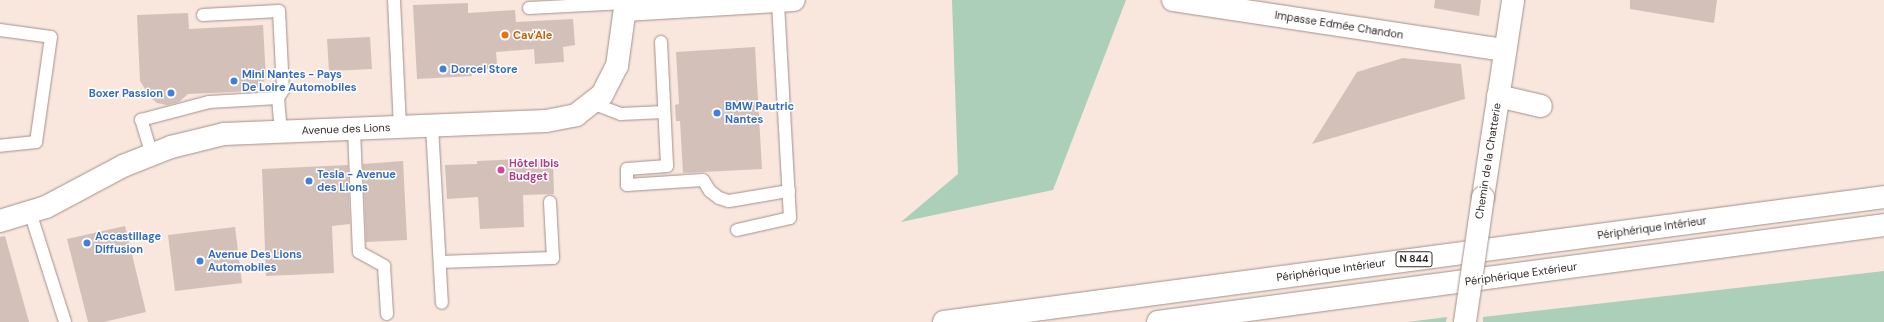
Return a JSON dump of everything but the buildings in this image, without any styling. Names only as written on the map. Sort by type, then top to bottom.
[{"type":"main road","points":[[626,4],[786,0]]},
{"type":"main road","name":"Impasse Edmée Chandon","points":[[1173,0],[1505,50]]},
{"type":"main road","name":"Chemin de la Chatterie","points":[[1465,322],[1513,0]]},
{"type":"main road","name":"Avenue des Lions","points":[[0,221],[46,207],[123,166],[171,147],[224,134],[546,121],[576,115],[602,95],[617,66],[626,4]]},
{"type":"main road","points":[[1498,96],[1542,106]]},
{"type":"main road","name":"Périphérique Intérieur","points":[[944,322],[1884,197]]},
{"type":"main road","name":"Périphérique Extérieur","points":[[1158,322],[1884,225]]},
{"type":"lane","points":[[394,0],[400,127]]},
{"type":"lane","points":[[737,230],[790,218],[786,0]]},
{"type":"lane","points":[[529,8],[626,4]]},
{"type":"lane","points":[[203,15],[279,11],[283,90],[278,98],[281,132]]},
{"type":"lane","points":[[0,30],[51,37],[36,142],[0,146]]},
{"type":"lane","points":[[661,42],[667,166],[627,169],[627,186],[703,180],[710,191],[719,198],[729,201],[789,191]]},
{"type":"lane","points":[[152,155],[141,120],[209,102],[278,98]]},
{"type":"lane","points":[[592,103],[621,114],[664,112]]},
{"type":"lane","points":[[432,126],[442,303]]},
{"type":"lane","points":[[354,129],[359,252],[384,266],[388,314]]},
{"type":"lane","points":[[440,262],[553,258],[550,202]]},
{"type":"lane","points":[[30,212],[65,322]]},
{"type":"green space","points":[[952,0],[1126,0],[1053,190],[901,222],[958,174]]},
{"type":"green space","points":[[1884,271],[1884,322],[1483,322],[1483,317]]},
{"type":"green space","points":[[1447,317],[1446,322],[1408,322]]},
{"type":"place","name":"Cav'Ale","points":[[505,35]]},
{"type":"place","name":"Dorcel Store","points":[[443,69]]},
{"type":"place","name":"Mini Nantes - Pays De Loire Automobiles","points":[[234,81]]},
{"type":"place","name":"Boxer Passion","points":[[171,93]]},
{"type":"place","name":"BMW Pautric Nantes","points":[[717,113]]},
{"type":"place","name":"Hôtel Ibis Budget","points":[[501,170]]},
{"type":"place","name":"Tesla - Avenue des Lions","points":[[309,181]]},
{"type":"place","name":"Accastillage Diffusion","points":[[87,243]]},
{"type":"place","name":"Avenue Des Lions Automobiles","points":[[200,261]]}]
